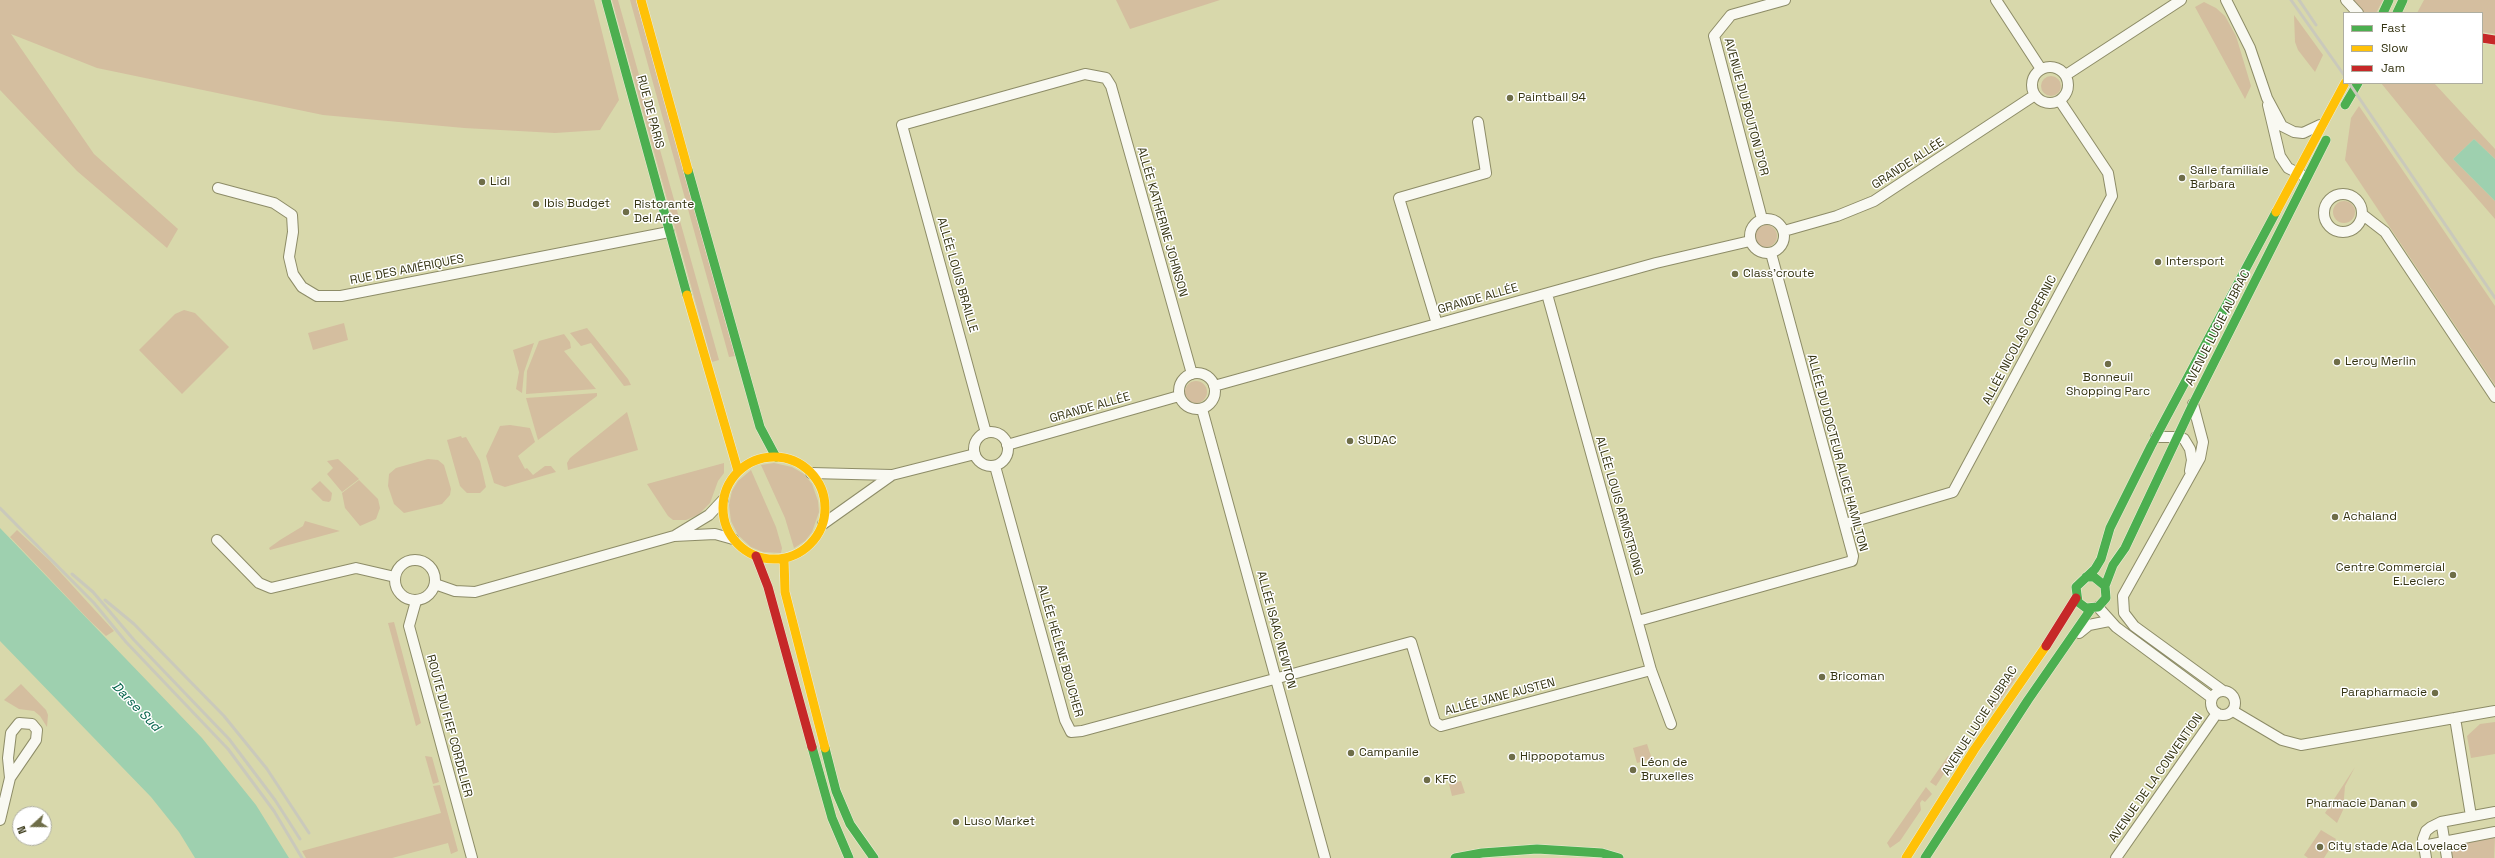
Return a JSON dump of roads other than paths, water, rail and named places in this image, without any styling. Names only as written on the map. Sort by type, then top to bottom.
[{"type":"main road","name":"RUE DE PARIS","points":[[606,0],[669,232],[738,471]]},
{"type":"main road","name":"RUE DE PARIS","points":[[641,0],[760,427],[776,457]]},
{"type":"main road","points":[[2383,12],[2389,0]]},
{"type":"main road","points":[[2397,12],[2403,0]]},
{"type":"main road","points":[[2483,38],[2495,40]]},
{"type":"main road","name":"AVENUE LUCIE AUBRAC","points":[[1906,858],[1974,750],[2057,630],[2076,598],[2076,587],[2101,559],[2110,528],[2156,436],[2344,84]]},
{"type":"main road","name":"AVENUE LUCIE AUBRAC","points":[[1924,858],[2028,700],[2094,608],[2106,598],[2105,586],[2113,565],[2125,548],[2193,404],[2339,116],[2357,84]]},
{"type":"main road","points":[[776,457],[790,459],[811,473],[821,488],[825,504],[823,524],[813,542],[803,551],[784,559],[769,560],[756,556],[742,549],[725,527],[722,512],[723,500],[730,481],[738,471],[753,461],[776,457]]},
{"type":"main road","points":[[756,556],[768,587],[832,818],[849,858]]},
{"type":"main road","points":[[784,559],[783,576],[785,592],[836,791],[850,824],[874,858]]},
{"type":"main road","points":[[2086,577],[2094,577],[2105,586]]},
{"type":"main road","points":[[2076,598],[2082,606],[2094,608]]},
{"type":"main road","points":[[1899,858],[1913,849]]},
{"type":"main road","points":[[1455,858],[1482,853],[1537,850],[1602,853],[1619,858]]},
{"type":"street","name":"AVENUE DU BOUTON D'OR","points":[[1762,219],[1714,36],[1731,14],[1785,0]]},
{"type":"street","points":[[1996,0],[2041,69]]},
{"type":"street","points":[[2066,75],[2181,0]]},
{"type":"street","points":[[2226,0],[2250,48],[2267,98],[2278,120],[2288,130],[2300,133],[2310,132],[2325,121]]},
{"type":"street","points":[[2346,0],[2357,12]]},
{"type":"street","points":[[2055,67],[2066,75],[2068,89],[2060,101],[2046,103],[2035,95],[2032,81],[2041,69],[2055,67]]},
{"type":"street","name":"ALLÉE LOUIS BRAILLE","points":[[986,433],[902,125],[1085,74],[1106,78]]},
{"type":"street","name":"ALLÉE KATHERINE JOHNSON","points":[[1106,78],[1110,86],[1192,374]]},
{"type":"street","name":"GRANDE ALLÉE","points":[[1784,231],[1837,216],[1874,201],[2035,95]]},
{"type":"street","points":[[2267,98],[2276,148],[2288,168],[2308,177]]},
{"type":"street","name":"ALLÉE NICOLAS COPERNIC","points":[[1845,524],[1953,492],[2112,196],[2108,173],[2060,101]]},
{"type":"street","points":[[1437,324],[1399,198],[1486,173],[1478,122]]},
{"type":"street","name":"RUE DES AMÉRIQUES","points":[[218,188],[274,203],[292,216],[293,232],[289,257],[293,274],[302,287],[318,296],[341,296],[669,232]]},
{"type":"street","points":[[2363,215],[2385,232],[2495,397]]},
{"type":"street","points":[[1762,219],[1775,221],[1784,231],[1782,245],[1771,253],[1758,251],[1750,241],[1751,228],[1762,219]]},
{"type":"street","name":"GRANDE ALLÉE","points":[[1214,386],[1656,263],[1750,241]]},
{"type":"street","name":"ALLÉE DU DOCTEUR ALICE HAMILTON","points":[[1638,621],[1852,561],[1853,556],[1845,524],[1771,253]]},
{"type":"street","name":"ALLÉE LOUIS ARMSTRONG","points":[[1547,294],[1651,670],[1671,724]]},
{"type":"street","points":[[1192,374],[1205,376],[1214,386],[1212,400],[1202,409],[1188,407],[1179,396],[1181,383],[1192,374]]},
{"type":"street","name":"GRANDE ALLÉE","points":[[1007,445],[1179,396]]},
{"type":"street","points":[[2193,404],[2203,442],[2200,458],[2123,596],[2124,613],[2134,626],[2222,690],[2229,692],[2234,696],[2236,703],[2233,710],[2227,714],[2217,713],[2212,708],[2212,698]]},
{"type":"street","name":"ALLÉE ISAAC NEWTON","points":[[1202,409],[1325,858]]},
{"type":"street","points":[[986,433],[999,435],[1007,445],[1006,458],[995,466],[982,464],[975,454],[976,441],[986,433]]},
{"type":"street","points":[[2156,436],[2178,437],[2186,442],[2190,449],[2192,460],[2189,477]]},
{"type":"street","points":[[811,473],[892,475],[975,454]]},
{"type":"street","name":"ALLÉE HÉLÈNE BOUCHER","points":[[995,466],[1065,720],[1071,732],[1082,731],[1276,678]]},
{"type":"street","points":[[823,524],[892,475]]},
{"type":"street","points":[[674,536],[709,515],[723,500]]},
{"type":"street","points":[[435,584],[455,591],[475,592],[674,536],[715,534],[733,539]]},
{"type":"street","points":[[217,540],[259,583],[271,588],[356,568],[395,577]]},
{"type":"street","points":[[412,560],[419,560],[430,566],[436,577],[435,584],[429,595],[416,600],[403,596],[398,591],[395,577],[401,565],[412,560]]},
{"type":"street","name":"ROUTE DU FIEF CORDELIER","points":[[416,600],[409,626],[472,858]]},
{"type":"street","points":[[2094,608],[2109,621],[2212,698]]},
{"type":"street","points":[[2071,639],[2089,625],[2109,621]]},
{"type":"street","name":"ALLÉE JANE AUSTEN","points":[[1276,678],[1411,642],[1435,722],[1441,726],[1651,670]]},
{"type":"street","points":[[2212,698],[2222,690]]},
{"type":"street","points":[[2233,710],[2282,740],[2301,745],[2495,710]]},
{"type":"street","name":"AVENUE DE LA CONVENTION","points":[[2116,858],[2217,713]]},
{"type":"street","points":[[2455,718],[2471,816]]},
{"type":"street","points":[[0,820],[10,778],[8,758],[13,728],[23,722],[32,724],[37,730],[36,740],[10,778]]},
{"type":"street","points":[[2426,858],[2423,840],[2426,831],[2441,822],[2495,812]]},
{"type":"street","points":[[2442,826],[2447,858]]},
{"type":"street","points":[[2428,845],[2495,832]]},
{"type":"water","points":[[2474,139],[2495,159],[2495,201],[2453,159]]},
{"type":"water","name":"Darse Sud","points":[[0,528],[202,738],[256,805],[289,858],[195,858],[179,832],[151,797],[0,641]]},
{"type":"railway","points":[[2291,0],[2343,74]]},
{"type":"railway","points":[[2299,0],[2316,25]]},
{"type":"railway","points":[[2350,84],[2495,298]]},
{"type":"railway","points":[[0,508],[94,603],[126,642],[228,749],[274,811],[302,858]]},
{"type":"railway","points":[[72,574],[93,592],[134,640],[229,739],[275,800],[300,839]]},
{"type":"railway","points":[[105,600],[134,624],[224,716],[267,769],[309,833]]},
{"type":"place","name":"Paintball 94","points":[[1510,98]]},
{"type":"place","name":"Salle familiale Barbara","points":[[2182,178]]},
{"type":"place","name":"Lidl","points":[[482,182]]},
{"type":"place","name":"Ibis Budget","points":[[536,204]]},
{"type":"place","name":"Ristorante Del Arte","points":[[626,212]]},
{"type":"place","name":"Intersport","points":[[2158,262]]},
{"type":"place","name":"Class'croute","points":[[1735,274]]},
{"type":"place","name":"Leroy Merlin","points":[[2337,362]]},
{"type":"place","name":"Bonneuil Shopping Parc","points":[[2108,364]]},
{"type":"place","name":"SUDAC","points":[[1350,441]]},
{"type":"place","name":"Achaland","points":[[2335,517]]},
{"type":"place","name":"Centre Commercial E.Leclerc","points":[[2453,575]]},
{"type":"place","name":"Bricoman","points":[[1822,677]]},
{"type":"place","name":"Parapharmacie","points":[[2435,693]]},
{"type":"place","name":"Campanile","points":[[1351,753]]},
{"type":"place","name":"Hippopotamus","points":[[1512,757]]},
{"type":"place","name":"Léon de Bruxelles","points":[[1633,770]]},
{"type":"place","name":"KFC","points":[[1427,780]]},
{"type":"place","name":"Pharmacie Danan","points":[[2414,804]]},
{"type":"place","name":"Luso Market","points":[[956,822]]},
{"type":"place","name":"City stade Ada Lovelace","points":[[2320,847]]}]
